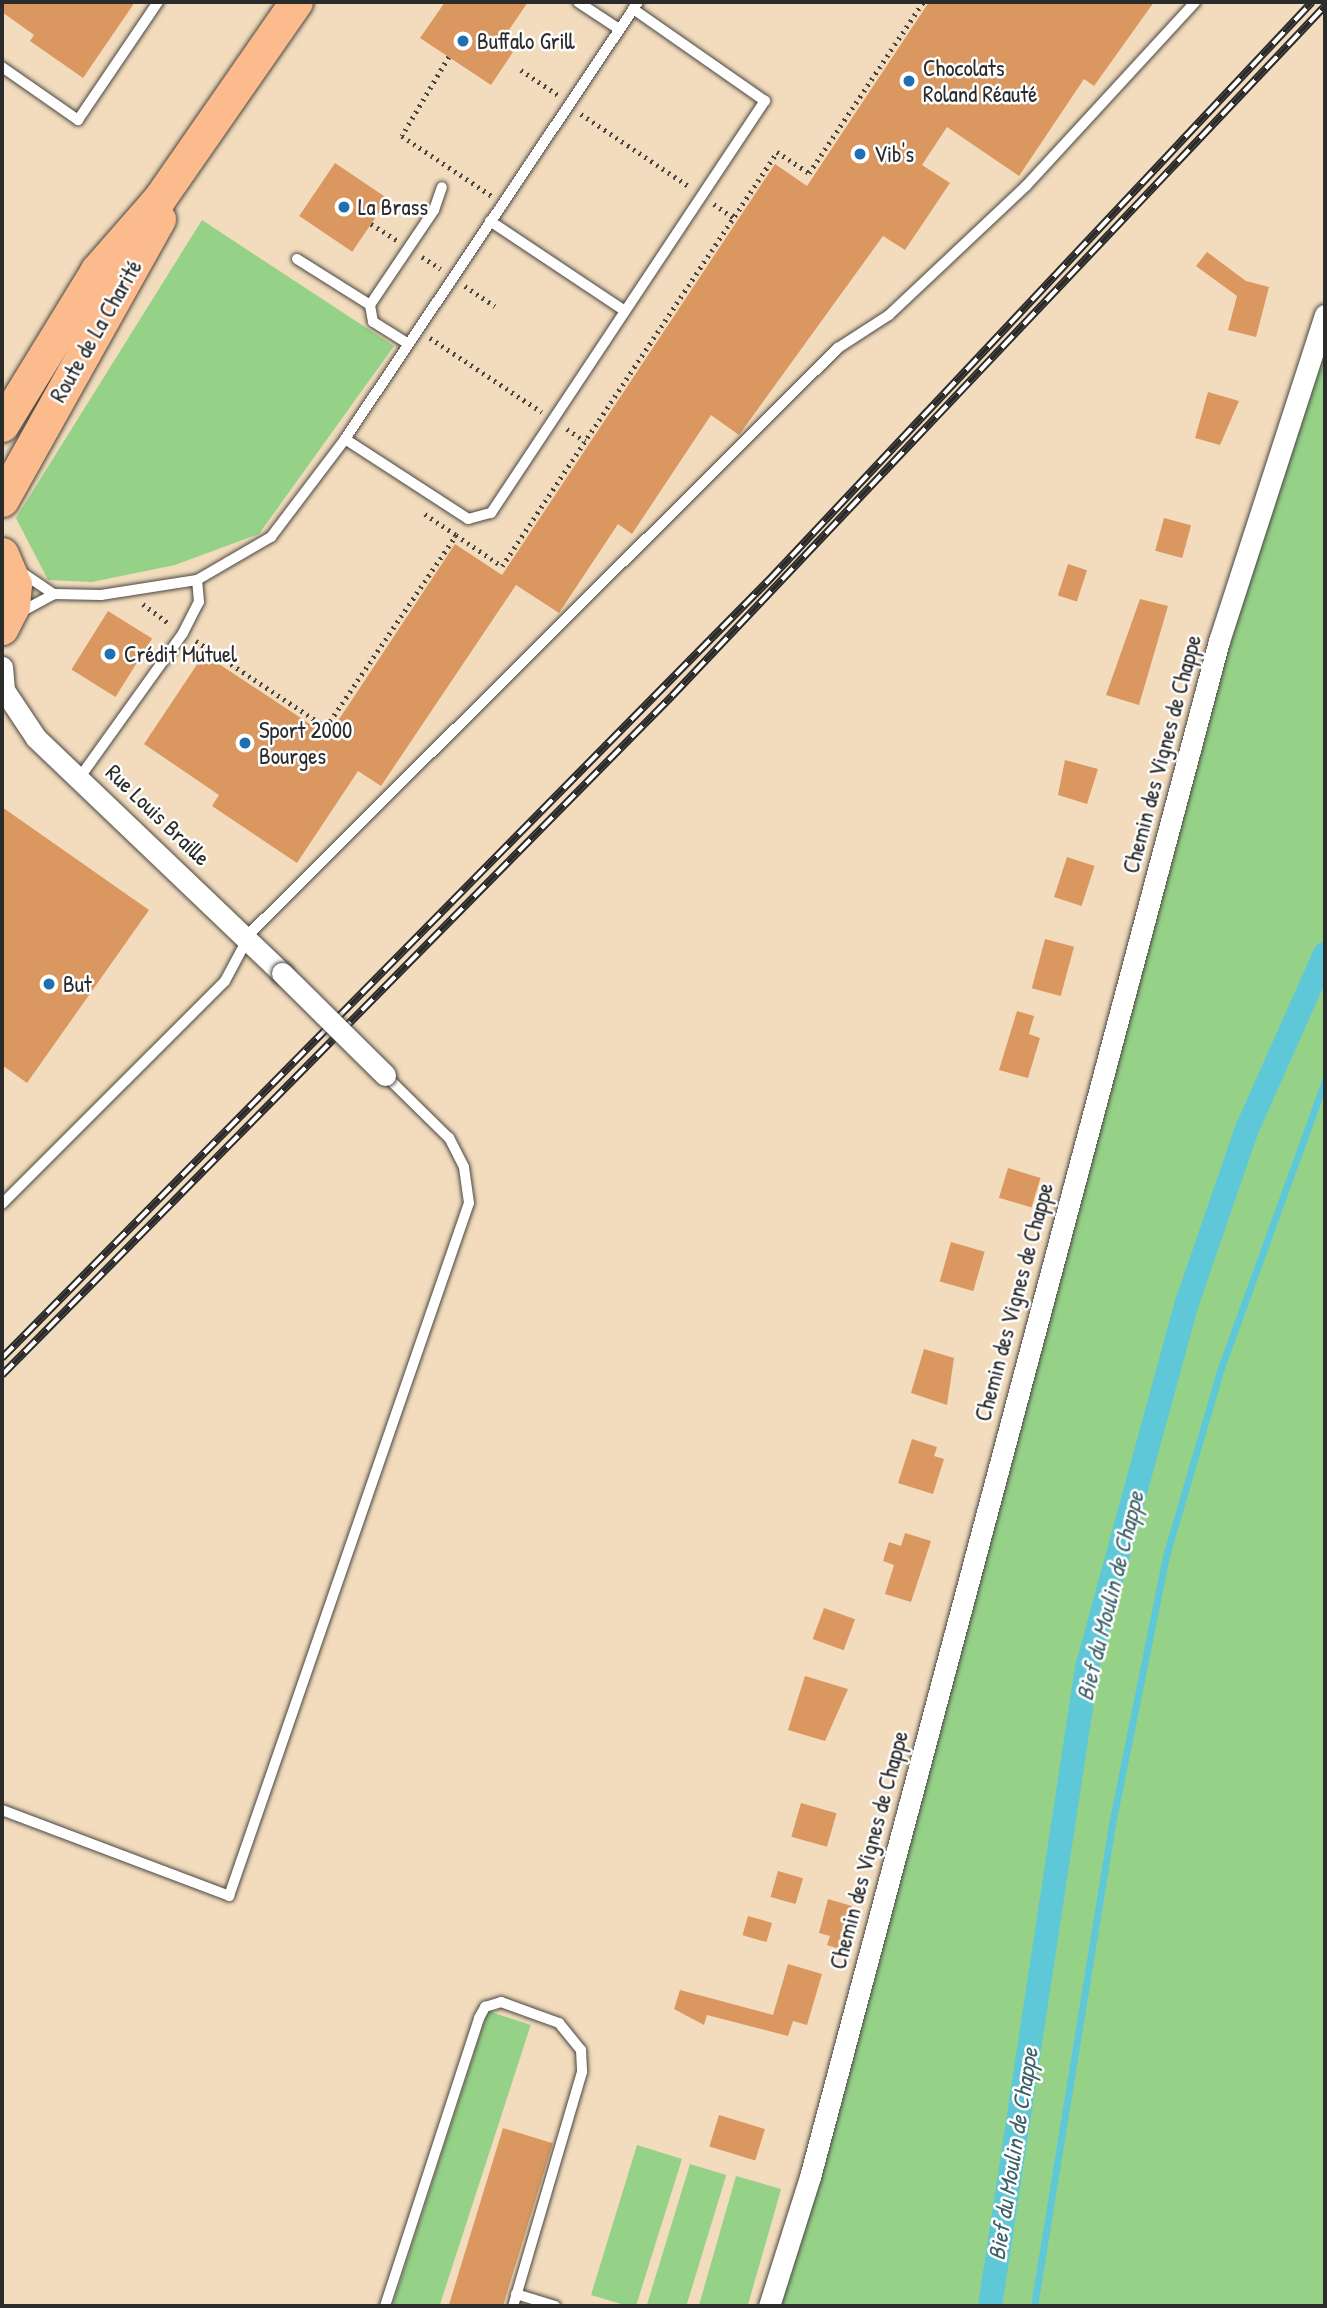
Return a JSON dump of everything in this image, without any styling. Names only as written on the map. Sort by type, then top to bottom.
[{"type":"main road","name":"Route de La Charité","points":[[2,425],[97,270],[188,160],[296,2]]},
{"type":"main road","name":"Route de La Charité","points":[[2,500],[126,284],[188,160]]},
{"type":"main road","points":[[4,628],[15,584],[5,558]]},
{"type":"street","name":"Chemin des Vignes de Chappe","points":[[769,2306],[810,2177],[1219,641],[1325,315]]},
{"type":"street","name":"Rue Louis Braille","points":[[2,667],[3,689],[36,738],[248,937],[385,1075]]},
{"type":"lane","points":[[2,67],[78,120],[158,2]]},
{"type":"lane","points":[[578,2],[619,29]]},
{"type":"lane","points":[[2,1204],[225,981],[248,937],[838,348],[889,315],[1026,186],[1195,2]]},
{"type":"lane","points":[[5,558],[54,594],[101,595],[197,580],[271,537],[345,439],[416,329],[635,6],[765,101],[553,419],[480,520],[468,519],[345,439]]},
{"type":"lane","points":[[407,343],[373,322],[370,305],[408,248],[442,187]]},
{"type":"lane","points":[[490,221],[625,311]]},
{"type":"lane","points":[[298,259],[370,305]]},
{"type":"lane","points":[[80,777],[183,633],[199,602],[197,580]]},
{"type":"lane","points":[[4,628],[54,594]]},
{"type":"lane","points":[[2,1810],[229,1896],[469,1203],[464,1167],[449,1138],[385,1075]]},
{"type":"lane","points":[[385,2306],[479,2018],[485,2007],[501,2002],[559,2023],[581,2050],[582,2072],[513,2306]]},
{"type":"lane","points":[[516,2294],[555,2306]]},
{"type":"path","points":[[449,57],[402,136],[491,195]]},
{"type":"path","points":[[521,70],[568,106],[734,218]]},
{"type":"path","points":[[371,223],[495,306]]},
{"type":"path","points":[[416,329],[585,441]]},
{"type":"green space","points":[[202,220],[394,346],[259,534],[175,565],[92,582],[48,580],[16,518]]},
{"type":"green space","points":[[1325,315],[1325,2306],[769,2306],[1219,641]]},
{"type":"green space","points":[[488,2011],[531,2025],[439,2306],[392,2306]]},
{"type":"green space","points":[[637,2145],[682,2159],[636,2306],[628,2306],[591,2295]]},
{"type":"green space","points":[[690,2164],[726,2175],[686,2306],[647,2306]]},
{"type":"green space","points":[[736,2176],[781,2189],[748,2306],[699,2306]]},
{"type":"building","points":[[2,2],[135,2],[83,78],[30,41],[34,35],[2,12]]},
{"type":"building","name":"Buffalo Grill","points":[[445,2],[528,2],[500,43],[513,52],[491,85],[420,38]]},
{"type":"building","points":[[929,2],[1154,2],[1094,86],[1084,79],[1019,176],[947,127],[922,165],[950,183],[905,250],[883,236],[739,435],[711,415],[632,534],[618,524],[559,613],[516,585],[381,786],[358,771],[297,863],[212,806],[219,795],[144,744],[204,654],[328,736],[455,544],[502,575],[775,164],[807,186]]},
{"type":"building","name":"La Brass","points":[[335,163],[388,199],[352,252],[299,216]]},
{"type":"building","points":[[1207,252],[1246,281],[1269,287],[1256,337],[1228,330],[1237,296],[1196,266]]},
{"type":"building","points":[[1208,392],[1239,401],[1220,445],[1195,438]]},
{"type":"building","points":[[1164,518],[1191,525],[1182,558],[1155,551]]},
{"type":"building","points":[[1068,564],[1087,570],[1077,602],[1058,595]]},
{"type":"building","points":[[1140,599],[1168,606],[1139,705],[1106,695]]},
{"type":"building","name":"Crédit Mutuel","points":[[108,611],[152,639],[116,697],[71,670]]},
{"type":"building","points":[[1065,760],[1098,769],[1087,804],[1058,795]]},
{"type":"building","name":"But","points":[[2,807],[149,910],[27,1083],[2,1065]]},
{"type":"building","points":[[1067,857],[1095,866],[1082,906],[1054,897]]},
{"type":"building","points":[[1045,939],[1074,947],[1061,996],[1032,988]]},
{"type":"building","points":[[1017,1011],[1034,1016],[1029,1034],[1040,1038],[1028,1078],[999,1070]]},
{"type":"building","points":[[1008,1168],[1041,1178],[1031,1208],[999,1198]]},
{"type":"building","points":[[951,1242],[985,1252],[973,1291],[940,1281]]},
{"type":"building","points":[[924,1349],[954,1358],[947,1405],[911,1393]]},
{"type":"building","points":[[912,1439],[937,1447],[934,1456],[944,1459],[933,1494],[898,1483]]},
{"type":"building","points":[[905,1533],[931,1541],[911,1602],[885,1594],[894,1565],[883,1561],[889,1542],[901,1546]]},
{"type":"building","points":[[824,1608],[855,1619],[844,1650],[813,1639]]},
{"type":"building","points":[[805,1676],[848,1689],[825,1741],[788,1730]]},
{"type":"building","points":[[801,1803],[837,1813],[827,1847],[791,1837]]},
{"type":"building","points":[[778,1871],[803,1878],[796,1904],[771,1897]]},
{"type":"building","points":[[828,1899],[852,1906],[849,1952],[827,1945],[830,1936],[819,1933]]},
{"type":"building","points":[[748,1916],[772,1923],[767,1942],[742,1935]]},
{"type":"building","points":[[788,1964],[822,1974],[807,2025],[793,2021],[788,2036],[707,2015],[704,2025],[674,2009],[680,1990],[773,2015]]},
{"type":"building","points":[[719,2115],[765,2129],[755,2161],[709,2147]]},
{"type":"building","points":[[503,2128],[553,2143],[503,2306],[449,2306]]},
{"type":"waterway","name":"Bief du Moulin de Chappe","points":[[990,2306],[1087,1668],[1188,1300],[1247,1129],[1325,954]]},
{"type":"waterway","points":[[1034,2306],[1112,1824],[1166,1556],[1221,1368],[1325,1080]]},
{"type":"railway","points":[[2,1358],[769,580],[1312,2]]},
{"type":"railway","points":[[2,1375],[672,696],[1325,6]]},
{"type":"place","name":"Buffalo Grill","points":[[463,41]]},
{"type":"place","name":"Chocolats Roland Réauté","points":[[909,81]]},
{"type":"place","name":"Vib's","points":[[860,154]]},
{"type":"place","name":"La Brass","points":[[344,207]]},
{"type":"place","name":"Crédit Mutuel","points":[[110,654]]},
{"type":"place","name":"Sport 2000 Bourges","points":[[245,743]]},
{"type":"place","name":"But","points":[[49,984]]}]
